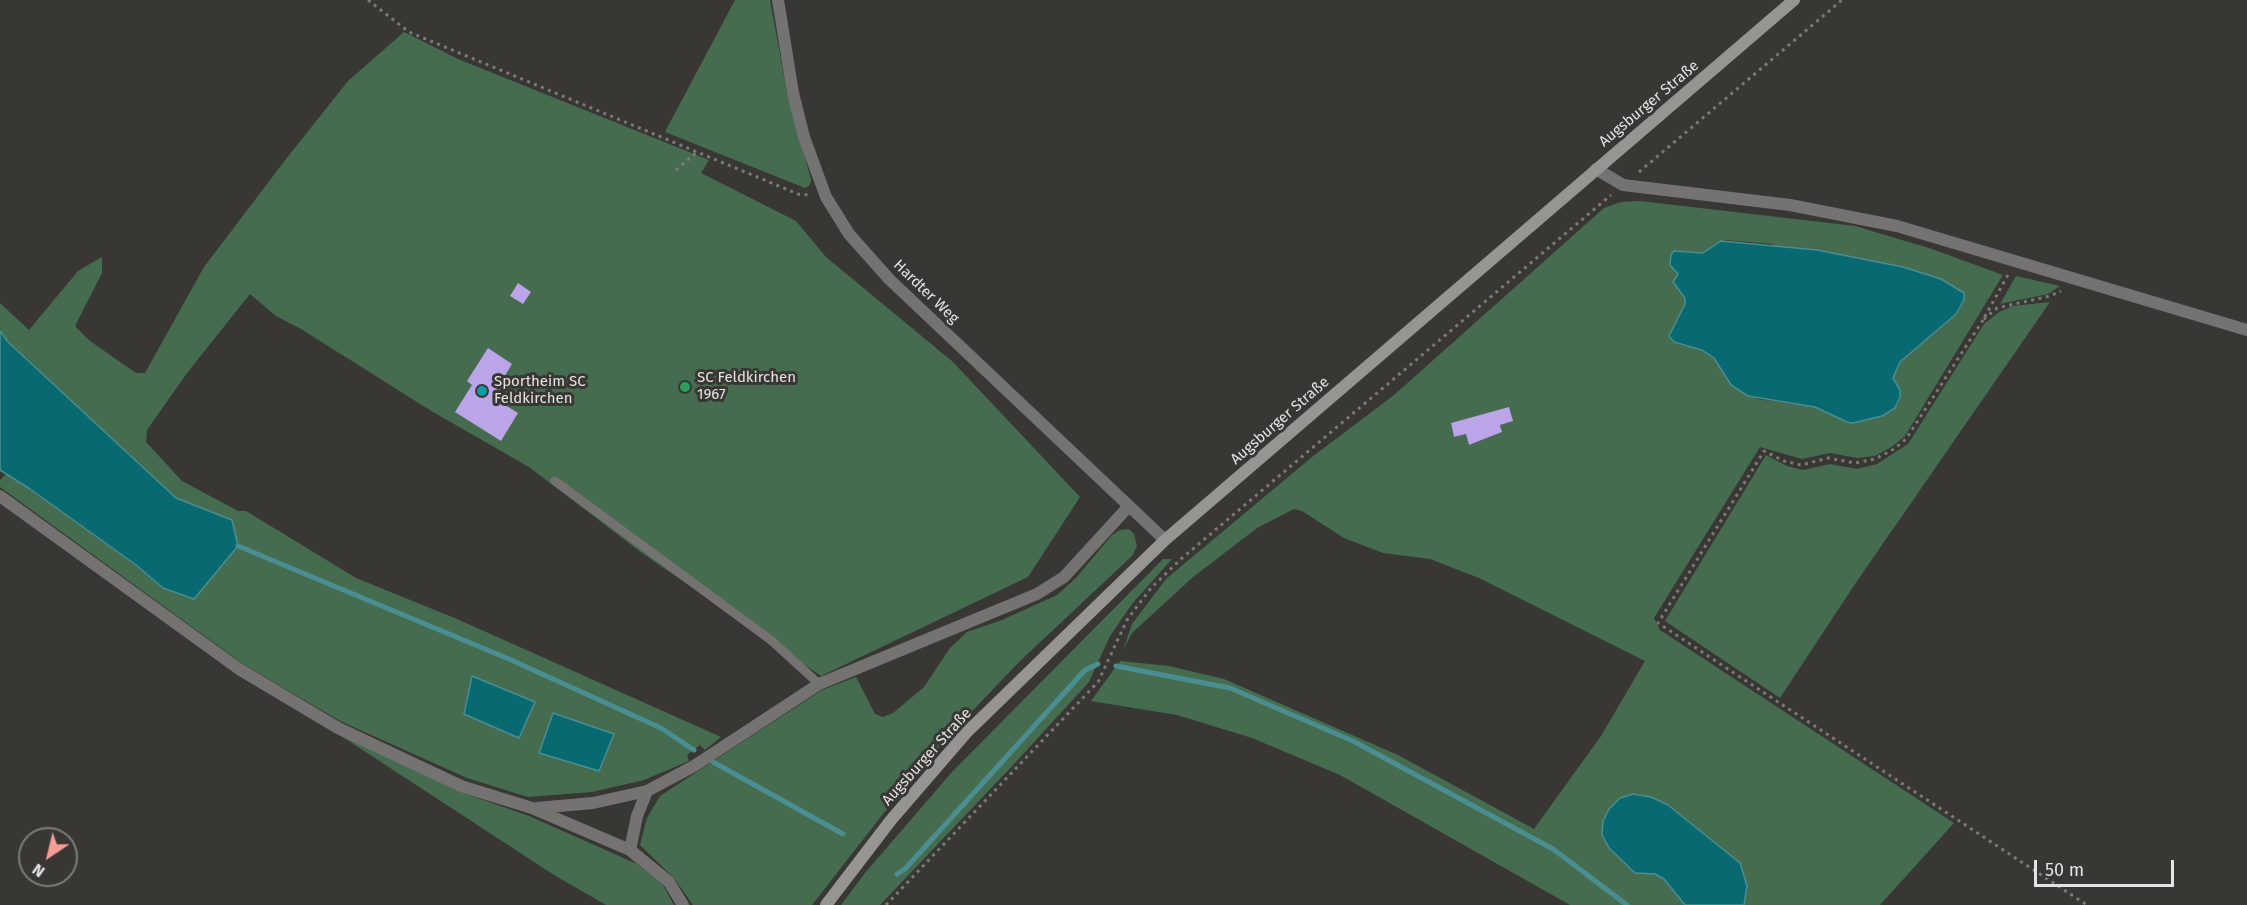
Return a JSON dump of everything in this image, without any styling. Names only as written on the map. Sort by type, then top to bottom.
[{"type":"main road","name":"Augsburger Straße","points":[[826,905],[891,820],[966,733],[1165,540],[1794,0]]},
{"type":"street","name":"Hardter Weg","points":[[778,0],[793,93],[804,137],[826,197],[849,234],[889,279],[1165,540]]},
{"type":"street","points":[[1596,169],[1623,185],[1790,205],[1875,222],[2247,330]]},
{"type":"street","points":[[0,496],[230,663],[338,728],[461,786],[532,808],[630,850],[669,882],[683,905]]},
{"type":"street","points":[[532,808],[592,803],[647,791],[694,766],[819,684],[1037,594],[1064,577],[1129,506]]},
{"type":"street","points":[[630,850],[637,816],[647,791]]},
{"type":"lane","points":[[555,481],[772,641],[819,684]]},
{"type":"path","points":[[368,0],[409,32],[798,194],[826,197]]},
{"type":"path","points":[[886,905],[1098,682],[1126,620],[1151,588],[1217,529],[1842,0]]},
{"type":"path","points":[[676,170],[698,151]]},
{"type":"path","points":[[2016,263],[1983,320],[1906,439],[1894,449],[1875,459],[1856,464],[1828,458],[1801,465],[1784,461],[1764,451],[1658,623],[2087,905]]},
{"type":"path","points":[[1983,320],[1997,308],[2050,296],[2079,282]]},
{"type":"green space","points":[[735,0],[770,0],[787,93],[811,179],[810,185],[805,188],[665,132]]},
{"type":"green space","name":"SC Feldkirchen 1967","points":[[404,32],[458,59],[709,160],[701,173],[796,221],[826,257],[953,362],[1080,497],[1028,577],[821,676],[642,553],[529,467],[433,412],[301,329],[276,316],[250,294],[187,373],[147,430],[146,442],[182,481],[238,511],[246,511],[356,578],[457,619],[721,737],[705,750],[700,745],[687,755],[689,761],[644,780],[592,792],[528,797],[467,778],[340,721],[243,664],[0,487],[0,480],[6,474],[136,565],[163,588],[232,520],[176,498],[8,342],[0,331],[0,303],[29,330],[78,271],[102,257],[102,273],[75,326],[90,341],[136,373],[145,373],[204,267],[286,159],[348,81]]},
{"type":"green space","points":[[1640,201],[1855,226],[1932,249],[2003,275],[1905,436],[1893,446],[1875,456],[1857,458],[1830,453],[1802,459],[1760,447],[1654,618],[1660,630],[1954,823],[1880,905],[1570,905],[1340,775],[1252,738],[1177,715],[1091,701],[1120,661],[1169,666],[1224,679],[1398,755],[1534,829],[1601,736],[1645,661],[1479,578],[1430,559],[1383,553],[1344,538],[1302,511],[1294,509],[1257,528],[1192,578],[1132,633],[1123,650],[1132,624],[1166,579],[1312,457],[1394,395],[1604,208],[1621,202]],"holes":[[[1725,240],[1772,244],[1905,356],[1893,378],[1900,390],[1899,403],[1882,416],[1853,423],[1815,407],[1757,399],[1731,385],[1714,358],[1702,350],[1679,344],[1669,336],[1685,304],[1685,298],[1673,282],[1678,274],[1670,265],[1671,255],[1685,251],[1703,254]],[[1509,408],[1512,421],[1500,425],[1502,432],[1469,445],[1466,434],[1454,437],[1451,423]]]},
{"type":"green space","points":[[2016,276],[2060,286],[2048,294],[2000,304]]},
{"type":"green space","points":[[2050,302],[1855,584],[1780,698],[1665,621],[1766,455],[1787,466],[1803,470],[1830,464],[1857,469],[1877,464],[1908,444],[1984,324],[1999,312],[2013,306]]},
{"type":"green space","points":[[1129,529],[1134,534],[1137,546],[1132,556],[1019,662],[958,726],[883,814],[812,905],[693,905],[674,878],[640,845],[647,818],[660,796],[822,690],[856,677],[875,714],[883,717],[893,713],[924,687],[950,648],[967,632],[1002,620],[1057,595],[1076,578],[1112,535],[1120,530]]},
{"type":"green space","points":[[1163,559],[1172,559],[1132,604],[1110,636],[1089,682],[1014,764],[880,905],[841,905],[865,873],[952,772]]},
{"type":"green space","points":[[335,732],[458,791],[529,816],[637,864],[663,885],[674,905],[606,905],[554,875]]},
{"type":"water","points":[[1721,241],[1817,250],[1903,267],[1941,279],[1964,293],[1964,300],[1956,314],[1900,362],[1893,378],[1900,390],[1900,397],[1895,408],[1882,416],[1853,423],[1847,422],[1815,407],[1748,396],[1731,385],[1714,358],[1702,350],[1674,342],[1669,336],[1685,304],[1685,298],[1673,282],[1678,274],[1670,265],[1671,255],[1674,251],[1703,253]]},
{"type":"water","points":[[0,331],[8,342],[176,498],[232,520],[238,546],[194,599],[163,588],[136,565],[0,470]]},
{"type":"water","points":[[472,676],[535,702],[519,738],[464,714]]},
{"type":"water","points":[[553,713],[614,734],[599,771],[539,753]]},
{"type":"water","points":[[1633,794],[1651,797],[1668,805],[1740,863],[1747,886],[1744,905],[1685,905],[1664,879],[1655,874],[1635,873],[1609,848],[1602,835],[1603,821],[1609,809],[1620,798]]},
{"type":"building","points":[[518,283],[531,292],[523,304],[510,296]]},
{"type":"building","name":"Sportheim SC Feldkirchen","points":[[488,348],[512,364],[492,397],[518,413],[501,441],[455,412],[472,385],[467,381]]},
{"type":"building","points":[[1509,407],[1513,421],[1500,425],[1502,432],[1469,445],[1466,434],[1454,437],[1451,423]]},
{"type":"waterway","points":[[238,546],[509,659],[661,728],[694,750]]},
{"type":"waterway","points":[[897,874],[905,869],[1085,670],[1098,664]]},
{"type":"waterway","points":[[1116,666],[1230,688],[1353,741],[1553,849],[1627,905]]},
{"type":"waterway","points":[[713,762],[843,834]]},
{"type":"place","name":"SC Feldkirchen 1967","points":[[685,387]]},
{"type":"place","name":"Sportheim SC Feldkirchen","points":[[482,391]]}]
